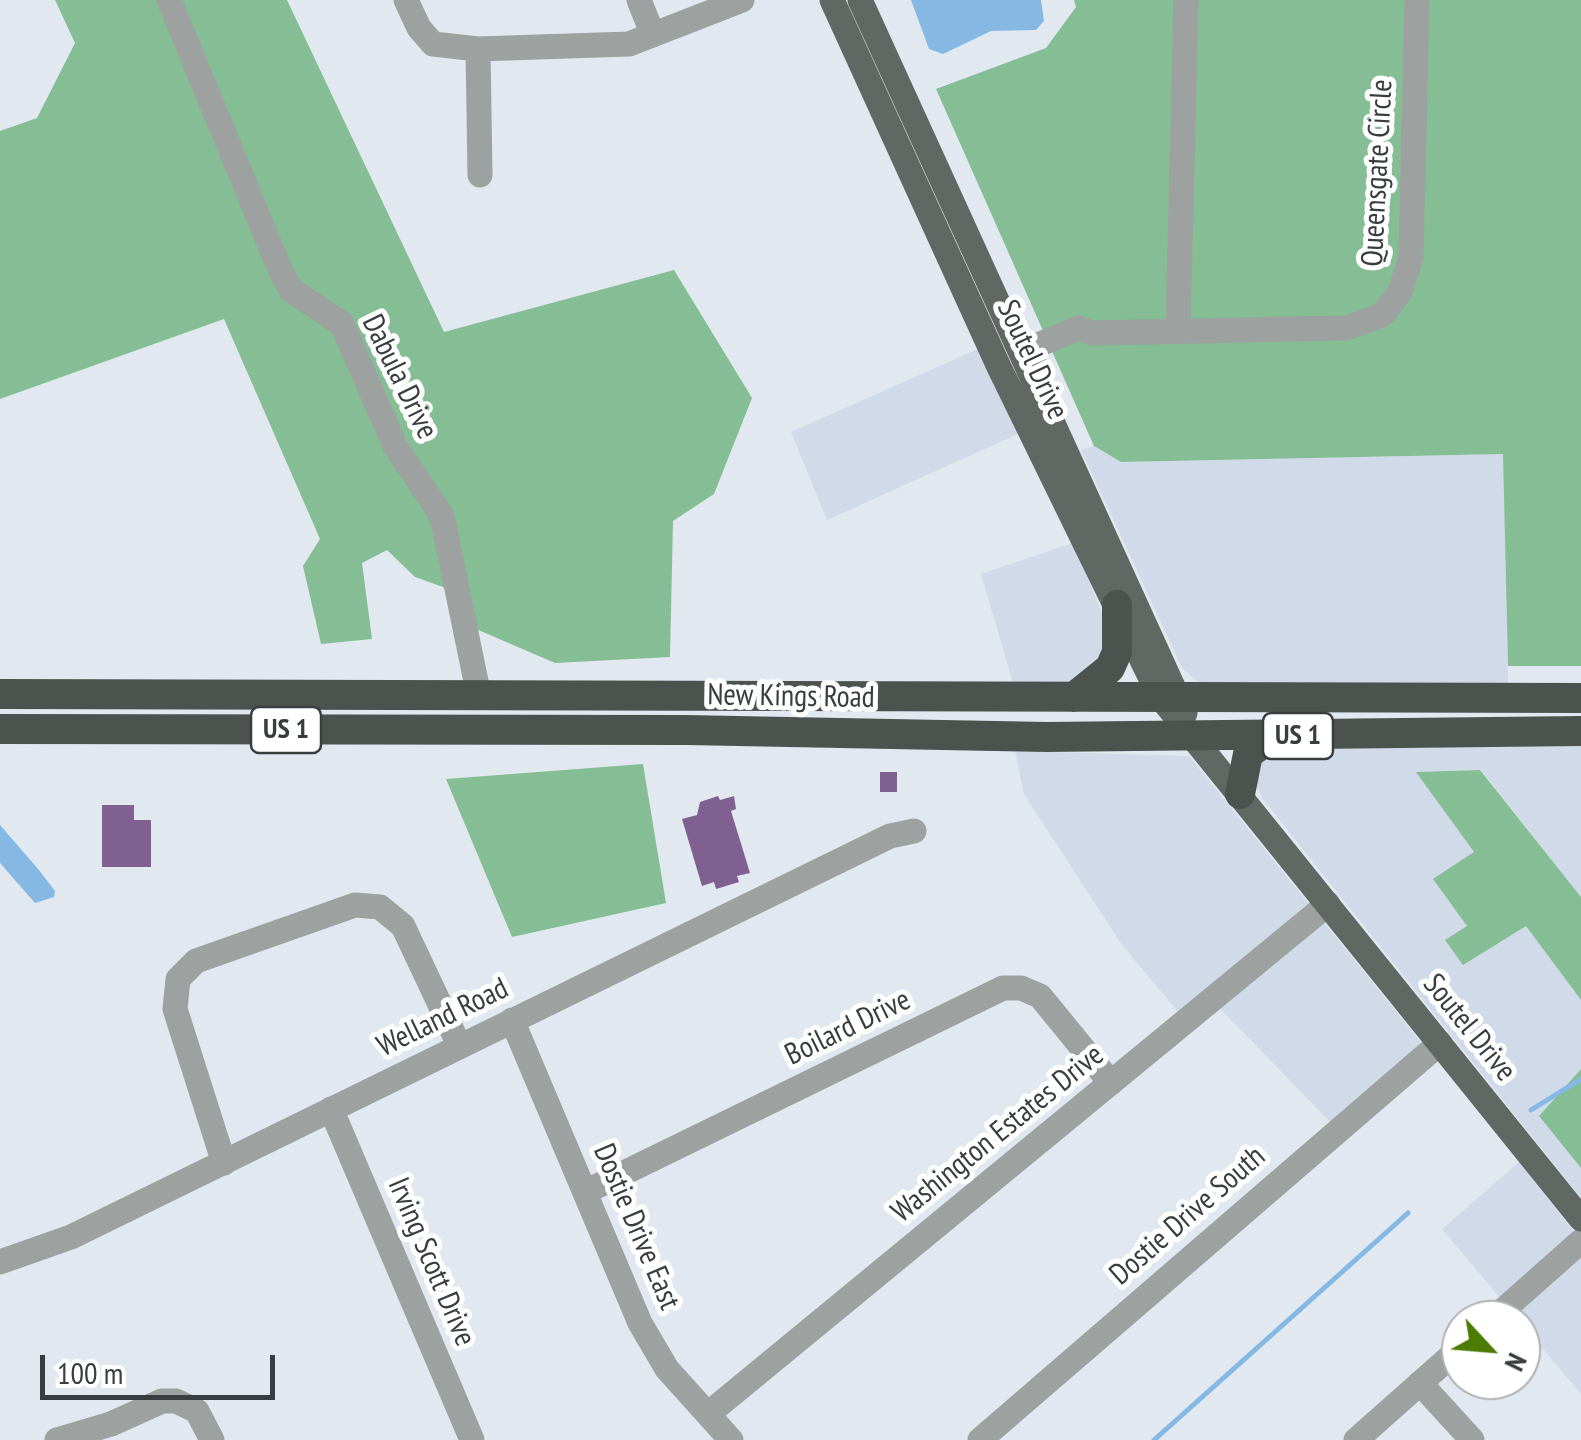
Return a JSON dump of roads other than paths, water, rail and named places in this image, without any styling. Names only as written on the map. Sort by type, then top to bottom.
[{"type":"highway","points":[[1074,697],[1110,668],[1117,652],[1116,606]]},
{"type":"highway","name":"New Kings Road","points":[[0,694],[1581,698]]},
{"type":"highway","name":"New Kings Road","points":[[0,729],[686,730],[1193,736],[1581,731]]},
{"type":"highway","points":[[1240,794],[1248,754],[1274,736]]},
{"type":"main road","name":"Soutel Drive","points":[[832,0],[1019,361],[1116,606],[1193,736],[1581,1219]]},
{"type":"main road","name":"Soutel Drive","points":[[860,0],[1170,697]]},
{"type":"street","name":"Dabula Drive","points":[[168,0],[281,272],[291,290],[342,324],[395,446],[442,516],[479,696]]},
{"type":"street","points":[[406,0],[418,28],[433,44],[478,49],[618,46],[742,0]]},
{"type":"street","points":[[640,0],[653,34]]},
{"type":"street","points":[[1178,329],[1186,0]]},
{"type":"street","name":"Queensgate Circle","points":[[1019,361],[1038,345],[1078,328],[1092,333],[1346,328],[1382,315],[1400,292],[1411,258],[1417,0]]},
{"type":"street","points":[[478,49],[480,175]]},
{"type":"street","points":[[73,695],[74,729]]},
{"type":"street","points":[[683,696],[686,730]]},
{"type":"street","name":"Welland Road","points":[[0,1262],[71,1236],[890,836],[914,830]]},
{"type":"street","name":"Washington Estates Drive","points":[[708,1414],[1328,904]]},
{"type":"street","points":[[224,1163],[174,1009],[178,980],[196,960],[354,905],[380,906],[403,926],[459,1046]]},
{"type":"street","name":"Boilard Drive","points":[[586,1192],[1004,988],[1021,988],[1040,996],[1111,1083]]},
{"type":"street","name":"Dostie Drive East","points":[[512,1020],[640,1323],[667,1369],[731,1440]]},
{"type":"street","name":"Dostie Drive South","points":[[980,1440],[1440,1043]]},
{"type":"street","name":"Irving Scott Drive","points":[[331,1109],[472,1440]]},
{"type":"street","points":[[1515,1300],[1581,1241]]},
{"type":"street","points":[[1356,1440],[1441,1365]]},
{"type":"street","points":[[1420,1383],[1472,1440]]},
{"type":"street","points":[[57,1440],[112,1424],[162,1401],[188,1405],[204,1420],[212,1440]]},
{"type":"water","points":[[911,0],[1041,0],[1044,21],[1036,30],[991,31],[943,54],[929,49]]},
{"type":"water","points":[[0,825],[55,891],[54,897],[35,903],[0,863]]},
{"type":"waterway","points":[[1531,1110],[1581,1079]]},
{"type":"waterway","points":[[1154,1440],[1408,1213]]}]
